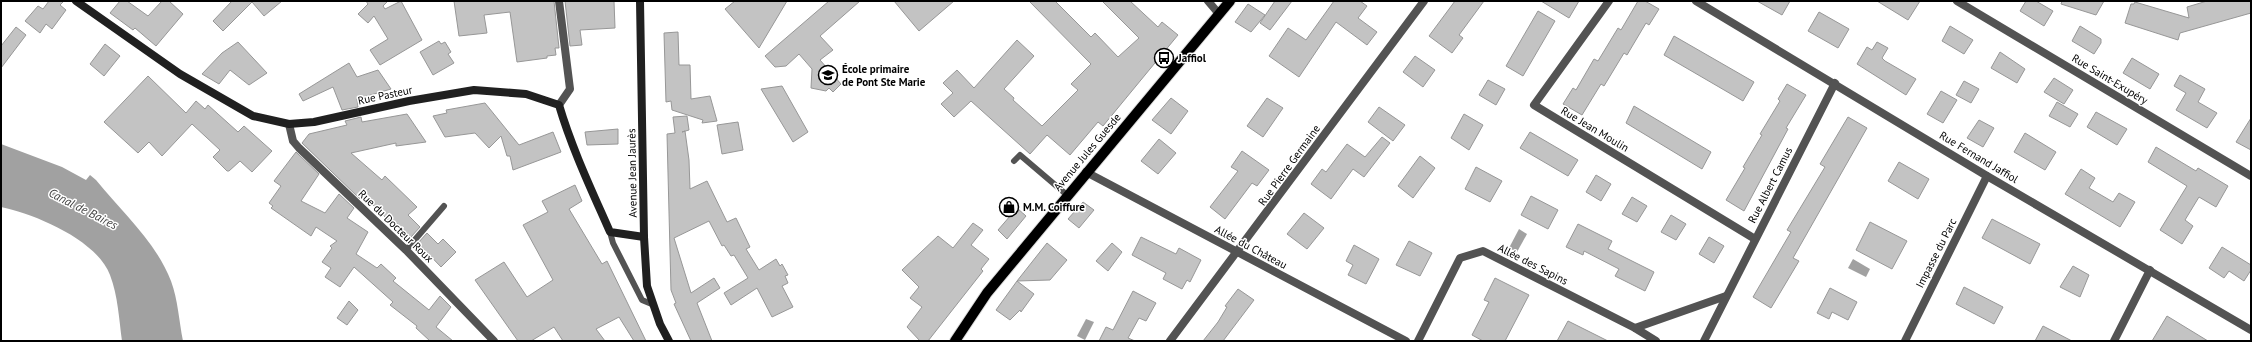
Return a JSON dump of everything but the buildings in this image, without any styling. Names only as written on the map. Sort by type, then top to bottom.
[{"type":"main road","name":"Avenue Jean Jaurès","points":[[640,1],[644,237],[647,286],[660,324],[669,341]]},
{"type":"main road","name":"Avenue Jules Guesde","points":[[955,341],[987,293],[1067,194],[1230,1]]},
{"type":"main road","name":"Rue Pasteur","points":[[79,2],[180,74],[253,116],[289,124],[314,122],[409,101],[474,90],[526,94],[560,105]]},
{"type":"main road","points":[[560,105],[566,127],[610,232],[644,237]]},
{"type":"street","points":[[559,1],[570,89],[560,105]]},
{"type":"street","points":[[1208,1],[1219,14]]},
{"type":"street","name":"Rue Pierre Germaine","points":[[1170,341],[1238,253],[1424,1]]},
{"type":"street","name":"Rue Jean Moulin","points":[[1609,1],[1534,106],[1755,239]]},
{"type":"street","name":"Rue Fernand Jaffiol","points":[[1696,1],[1835,83],[1987,176],[2250,327]]},
{"type":"street","name":"Rue Saint-Exupéry","points":[[1957,1],[2251,176]]},
{"type":"street","name":"Rue Albert Camus","points":[[1726,296],[1835,83]]},
{"type":"street","name":"Rue du Docteur Roux","points":[[289,124],[293,141],[299,148],[406,250],[494,341]]},
{"type":"street","name":"Allée du Château","points":[[1086,172],[1406,341]]},
{"type":"street","name":"Impasse du Parc","points":[[1905,341],[1987,176]]},
{"type":"street","name":"Allée des Sapins","points":[[1418,341],[1460,258],[1483,251],[1635,328],[1656,341]]},
{"type":"street","points":[[2114,341],[2150,270]]},
{"type":"street","points":[[1635,328],[1726,296]]},
{"type":"street","points":[[1704,341],[1726,296]]},
{"type":"lane","points":[[1014,161],[1020,154],[1067,194]]},
{"type":"lane","points":[[406,250],[444,206]]},
{"type":"lane","points":[[610,232],[613,243],[642,300],[654,305]]},
{"type":"water","name":"Canal de Baires","points":[[1,144],[62,167],[86,180],[90,175],[96,180],[148,240],[165,267],[175,296],[183,341],[122,341],[115,291],[110,275],[103,262],[79,240],[63,230],[47,222],[15,210],[1,207]]},
{"type":"water","points":[[1519,229],[1527,234],[1517,252],[1509,248]]},
{"type":"water","points":[[1853,259],[1870,269],[1866,277],[1848,268]]},
{"type":"water","points":[[1086,319],[1094,322],[1085,340],[1077,336]]},
{"type":"place","name":"Jaffiol","points":[[1164,58]]},
{"type":"place","name":"École primaire de Pont Ste Marie","points":[[828,75]]},
{"type":"place","name":"M.M. Coiffure","points":[[1009,207]]}]
